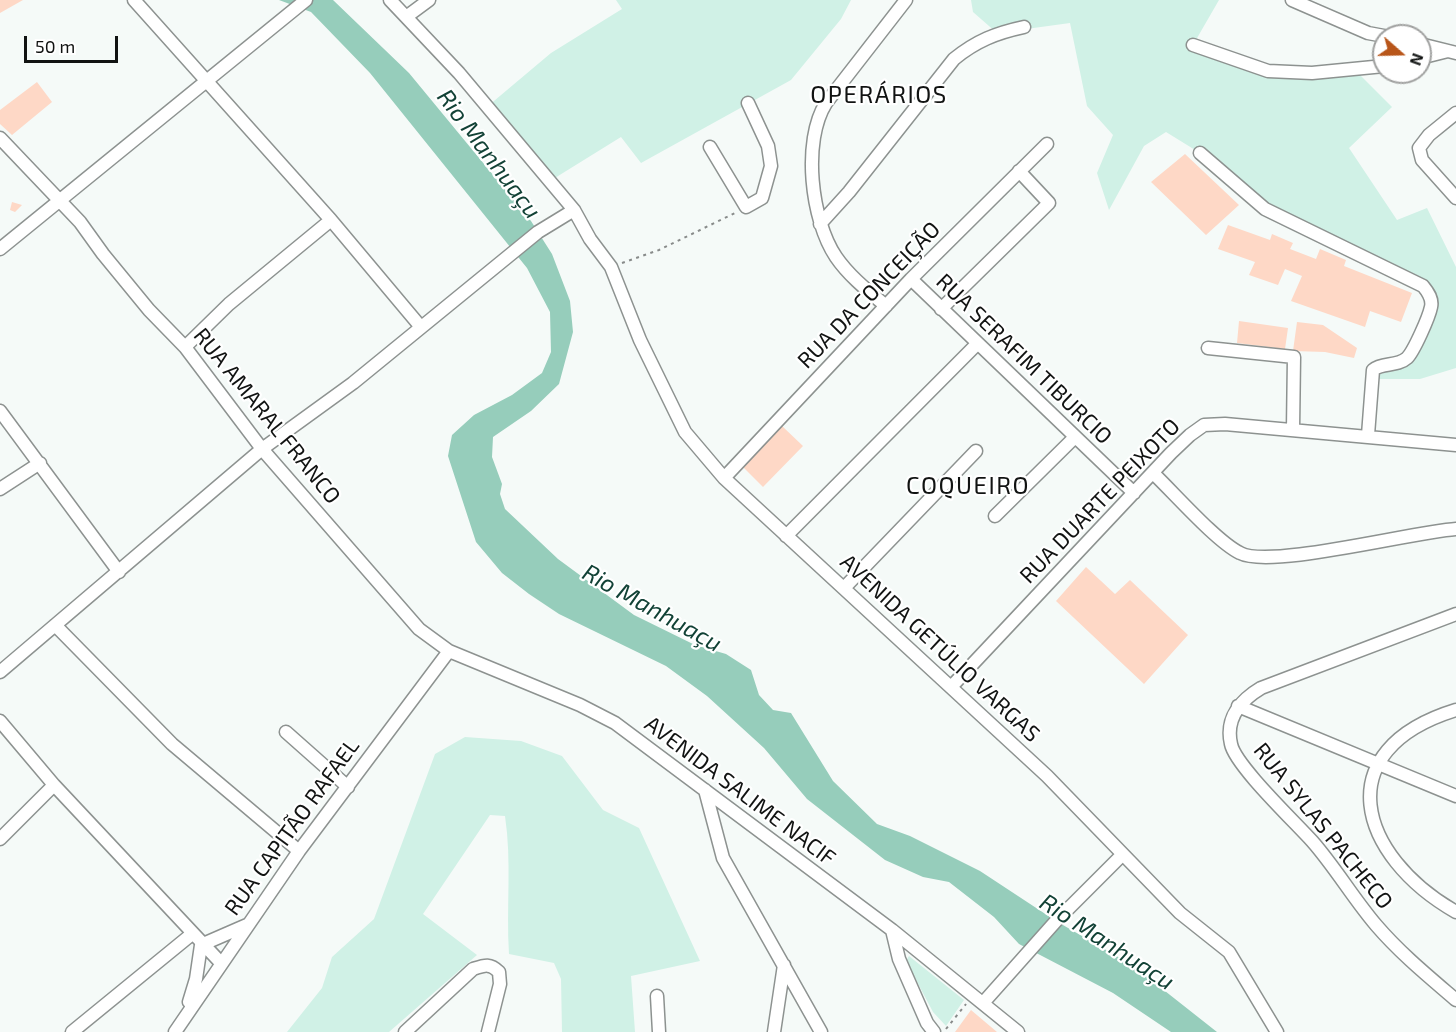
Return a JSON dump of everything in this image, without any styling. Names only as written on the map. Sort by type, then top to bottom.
[{"type":"street","points":[[134,0],[331,220],[420,326]]},
{"type":"street","points":[[0,249],[207,84],[306,0]]},
{"type":"street","name":"AVENIDA GETÚLIO VARGAS","points":[[390,0],[459,73],[574,210],[590,239],[611,267],[645,350],[685,432],[724,478],[1047,776],[1180,913],[1229,952],[1277,1032]]},
{"type":"street","points":[[406,17],[429,0]]},
{"type":"street","points":[[886,306],[843,267],[828,243],[820,224],[813,154],[817,117],[906,0]]},
{"type":"street","points":[[1292,0],[1372,34]]},
{"type":"street","points":[[820,224],[849,192],[954,59],[974,43],[997,33],[1024,27]]},
{"type":"street","points":[[1193,45],[1268,70],[1312,73],[1372,67]]},
{"type":"street","points":[[1432,46],[1454,51]]},
{"type":"street","points":[[1432,56],[1454,51]]},
{"type":"street","points":[[710,147],[746,207],[762,198],[771,166],[768,146],[748,102]]},
{"type":"street","points":[[1456,113],[1429,135],[1419,148],[1422,160],[1456,198]]},
{"type":"street","name":"RUA AMARAL FRANCO","points":[[0,138],[60,200],[149,310],[185,347],[262,449],[404,613],[419,630],[449,651]]},
{"type":"street","name":"RUA DA CONCEIÇÃO","points":[[724,478],[911,279],[1047,144]]},
{"type":"street","points":[[1200,153],[1265,209],[1423,286],[1429,294],[1432,306],[1412,351],[1398,363],[1377,366],[1373,370],[1368,435]]},
{"type":"street","points":[[941,309],[1049,203],[1019,171]]},
{"type":"street","points":[[0,672],[262,449],[353,383],[420,326],[544,228],[574,210]]},
{"type":"street","points":[[185,347],[229,304],[331,220]]},
{"type":"street","name":"RUA SERAFIM TIBURCIO","points":[[911,279],[1134,493]]},
{"type":"street","points":[[786,536],[978,344]]},
{"type":"street","points":[[1208,348],[1294,357],[1293,429]]},
{"type":"street","points":[[0,411],[119,572]]},
{"type":"street","name":"RUA DUARTE PEIXOTO","points":[[952,686],[1153,473],[1190,435],[1204,425],[1225,424],[1293,429],[1456,445]]},
{"type":"street","points":[[995,516],[1075,437]]},
{"type":"street","points":[[844,588],[976,451]]},
{"type":"street","points":[[0,489],[40,463]]},
{"type":"street","points":[[1153,473],[1227,544],[1249,557],[1294,555],[1456,529]]},
{"type":"street","points":[[1238,706],[1262,688],[1456,614]]},
{"type":"street","points":[[55,625],[172,744],[299,851]]},
{"type":"street","name":"RUA CAPITÃO RAFAEL","points":[[175,1032],[185,1014],[299,851],[348,787],[381,738],[449,651]]},
{"type":"street","name":"AVENIDA SALIME NACIF","points":[[449,651],[580,705],[615,723],[892,930],[1017,1032]]},
{"type":"street","points":[[1238,706],[1456,796]]},
{"type":"street","name":"RUA SYLAS PACHECO","points":[[1238,706],[1230,725],[1231,744],[1241,765],[1315,844],[1376,925],[1416,967],[1456,1000]]},
{"type":"street","points":[[1456,710],[1413,728],[1376,764],[1369,789],[1370,813],[1390,856],[1413,884],[1456,912]]},
{"type":"street","points":[[0,721],[54,785],[201,945],[221,963]]},
{"type":"street","points":[[286,732],[348,787]]},
{"type":"street","points":[[0,839],[54,785]]},
{"type":"street","points":[[705,789],[723,858],[821,1032]]},
{"type":"street","points":[[983,1003],[1060,917],[1122,855]]},
{"type":"street","points":[[201,945],[248,924]]},
{"type":"street","points":[[892,930],[899,959],[927,1023],[938,1028]]},
{"type":"street","points":[[72,1032],[192,933]]},
{"type":"street","points":[[185,1014],[196,979],[201,945]]},
{"type":"street","points":[[774,1032],[784,964]]},
{"type":"street","points":[[405,1032],[473,969],[493,965],[499,972],[500,984],[488,1032]]},
{"type":"street","points":[[657,996],[659,1032]]},
{"type":"path","points":[[611,267],[659,250],[746,207]]},
{"type":"path","points":[[938,1028],[947,1030],[973,995]]},
{"type":"shaded area","name":"Rio Manhuaçu","points":[[279,0],[333,0],[409,73],[531,221],[552,254],[570,301],[573,332],[559,384],[531,411],[493,437],[492,457],[502,484],[500,494],[505,509],[558,559],[634,615],[695,645],[726,654],[751,670],[759,695],[773,710],[791,713],[833,781],[877,824],[910,836],[980,871],[1056,921],[1132,965],[1217,1032],[1171,1032],[1113,993],[1019,944],[994,917],[949,882],[923,877],[885,860],[807,799],[764,748],[707,696],[666,666],[559,614],[502,573],[476,542],[448,456],[452,435],[474,415],[512,395],[542,373],[551,352],[550,312],[527,268],[370,73],[311,12]]},
{"type":"shaded area","points":[[616,0],[851,0],[841,19],[791,80],[641,163],[621,137],[550,181],[488,106],[551,53],[622,9]]},
{"type":"shaded area","points":[[971,0],[1219,0],[1193,45],[1268,71],[1356,71],[1392,107],[1349,148],[1397,220],[1427,208],[1456,267],[1456,368],[1420,379],[1371,379],[1412,351],[1429,294],[1265,209],[1200,153],[1166,132],[1144,146],[1109,210],[1097,173],[1113,135],[1087,106],[1070,23],[997,33],[973,12]]},
{"type":"shaded area","points":[[465,737],[521,741],[562,756],[603,810],[639,828],[700,961],[631,976],[635,1032],[562,1032],[561,979],[554,963],[509,954],[508,850],[505,816],[490,815],[423,914],[477,955],[389,1032],[287,1032],[322,988],[332,957],[374,919],[435,754]]},
{"type":"shaded area","points":[[909,956],[964,1000],[946,1026],[933,1012],[906,961]]},
{"type":"building","points":[[0,0],[23,0],[0,13]]},
{"type":"building","points":[[37,82],[52,102],[12,135],[0,124],[0,110]]},
{"type":"building","points":[[1185,154],[1239,205],[1206,235],[1151,182]]},
{"type":"building","points":[[12,202],[22,205],[15,212],[10,210]]},
{"type":"building","points":[[1228,225],[1270,240],[1272,234],[1293,243],[1290,249],[1316,259],[1320,249],[1346,260],[1344,266],[1412,293],[1401,322],[1370,311],[1365,327],[1291,301],[1302,276],[1285,269],[1278,285],[1249,275],[1255,262],[1218,249]]},
{"type":"building","points":[[1239,321],[1288,328],[1285,349],[1237,343]]},
{"type":"building","points":[[1297,322],[1323,325],[1357,348],[1354,358],[1325,352],[1293,351]]},
{"type":"building","points":[[782,426],[803,446],[763,487],[743,467]]},
{"type":"building","points":[[1086,567],[1115,594],[1130,580],[1188,635],[1144,684],[1056,601]]},
{"type":"building","points":[[971,1010],[997,1032],[955,1032]]},
{"type":"district","name":"OPERÁRIOS","points":[[879,95]]},
{"type":"district","name":"COQUEIRO","points":[[968,486]]}]
